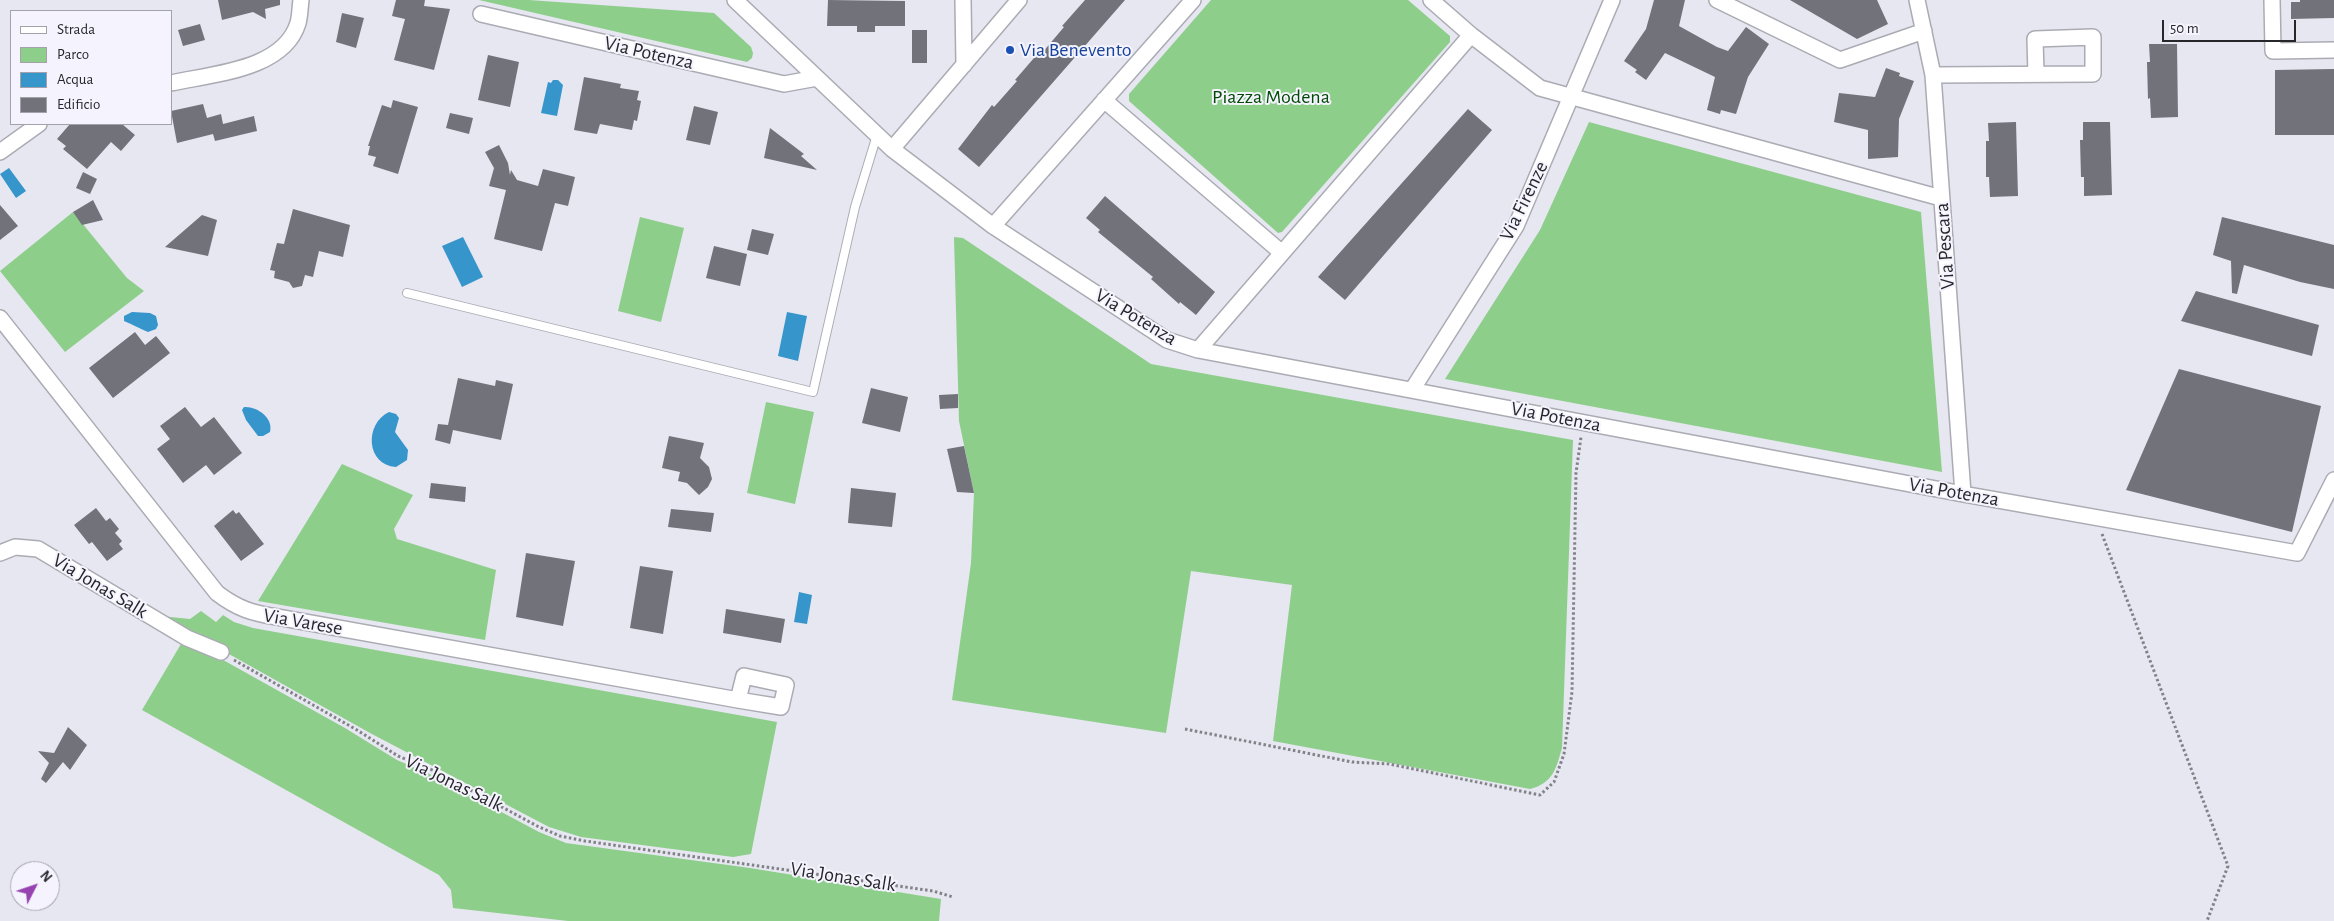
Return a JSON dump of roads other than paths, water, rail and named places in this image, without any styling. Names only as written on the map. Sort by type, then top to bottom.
[{"type":"street","points":[[172,83],[256,64],[274,56],[287,43],[297,24],[301,0]]},
{"type":"street","name":"Via Potenza","points":[[735,0],[876,135],[993,226],[1167,340],[1198,350],[1963,494],[2297,553],[2334,480]]},
{"type":"street","points":[[963,0],[964,65]]},
{"type":"street","points":[[892,149],[1019,0]]},
{"type":"street","points":[[993,226],[1193,0]]},
{"type":"street","points":[[1431,0],[1471,35],[1540,88],[1941,198]]},
{"type":"street","name":"Via Firenze","points":[[1412,390],[1516,226],[1612,0]]},
{"type":"street","points":[[1718,0],[1840,60],[1924,31]]},
{"type":"street","name":"Via Pescara","points":[[1917,0],[1933,74],[1963,494]]},
{"type":"street","points":[[2272,0],[2273,52],[2334,50]]},
{"type":"street","name":"Via Potenza","points":[[481,14],[784,84],[817,78]]},
{"type":"street","points":[[1198,350],[1471,35]]},
{"type":"street","points":[[1933,74],[2036,74]]},
{"type":"street","points":[[1104,100],[1282,253]]},
{"type":"street","points":[[0,152],[38,125]]},
{"type":"street","name":"Via Varese","points":[[0,318],[217,593],[234,606],[269,616],[738,700]]},
{"type":"street","name":"Via Jonas Salk","points":[[0,553],[15,547],[38,549],[187,638],[221,652]]},
{"type":"lane","points":[[407,293],[813,392],[855,207],[876,135]]},
{"type":"water","points":[[553,80],[558,80],[563,85],[557,116],[541,113],[548,82],[551,83]]},
{"type":"water","points":[[9,168],[26,191],[16,198],[0,174]]},
{"type":"water","points":[[463,237],[483,277],[462,287],[442,246]]},
{"type":"water","points":[[132,312],[150,313],[156,316],[158,325],[156,329],[148,332],[124,321],[124,316]]},
{"type":"water","points":[[787,312],[807,316],[798,361],[778,356]]},
{"type":"water","points":[[244,407],[249,407],[263,414],[271,427],[270,432],[263,436],[258,436],[246,420],[242,410]]},
{"type":"water","points":[[389,412],[396,414],[399,418],[395,432],[408,450],[407,460],[396,467],[386,465],[379,459],[374,452],[372,443],[375,425]]},
{"type":"water","points":[[799,592],[812,595],[807,624],[794,622]]},
{"type":"place","name":"Via Benevento","points":[[1010,50]]},
{"type":"park label","name":"Piazza Modena","points":[[1271,97]]}]
